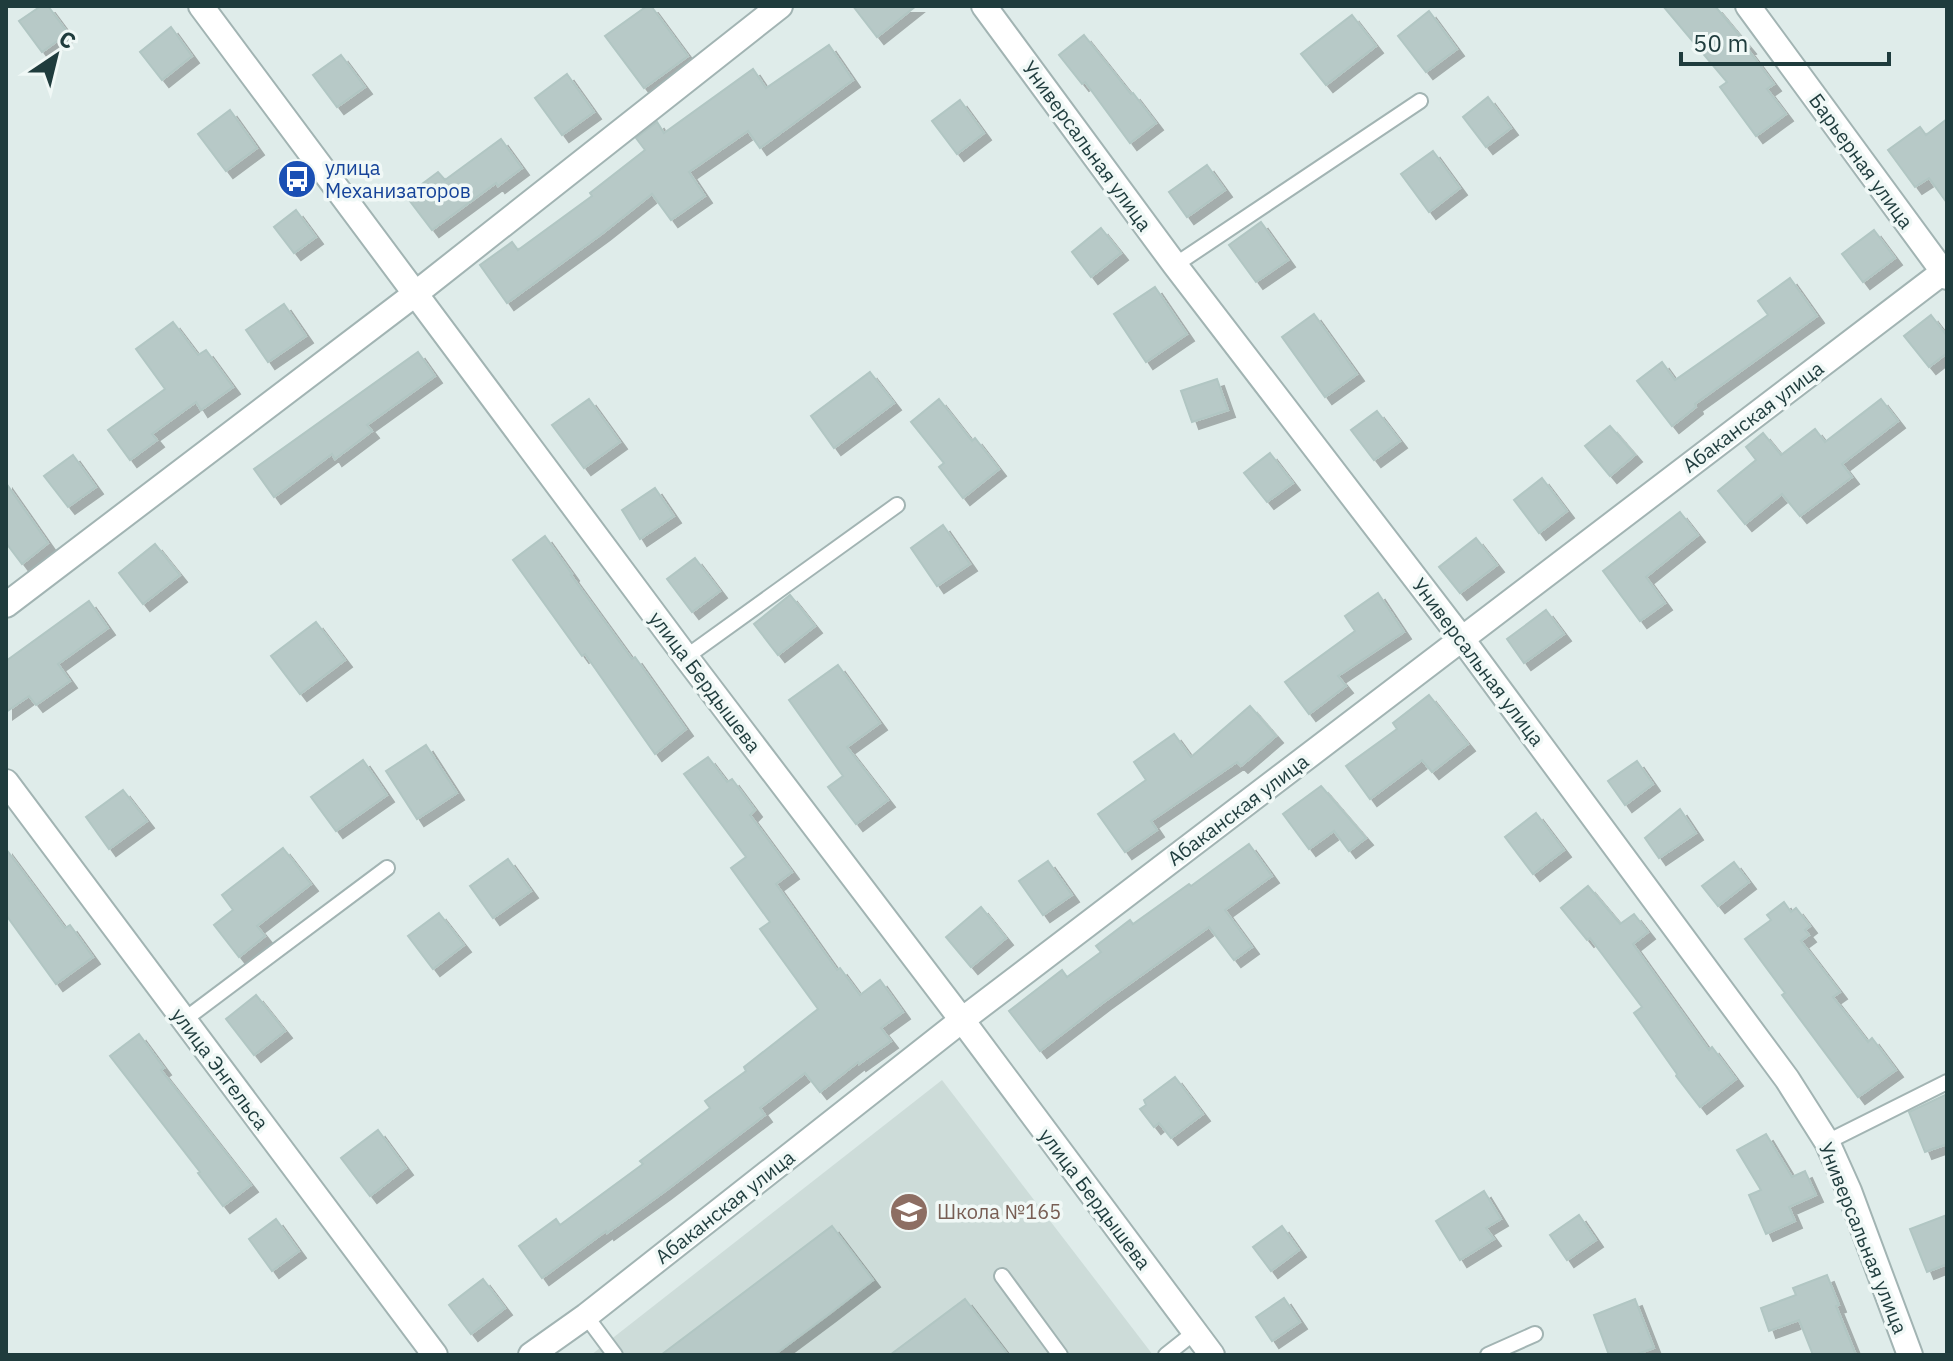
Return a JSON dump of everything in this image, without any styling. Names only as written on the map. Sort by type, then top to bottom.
[{"type":"street","name":"улица Бердышева","points":[[201,6],[1212,1355]]},
{"type":"street","points":[[6,605],[415,294],[780,6]]},
{"type":"street","name":"Универсальная улица","points":[[984,6],[1175,265],[1462,639],[1787,1079],[1827,1142],[1849,1191],[1910,1355]]},
{"type":"street","name":"Барьерная улица","points":[[1748,6],[1946,273]]},
{"type":"street","name":"Абаканская улица","points":[[531,1355],[586,1316],[962,1020],[1946,273]]},
{"type":"street","name":"улица Энгельса","points":[[6,782],[435,1355]]},
{"type":"lane","points":[[1175,265],[1420,101]]},
{"type":"lane","points":[[686,657],[897,505]]},
{"type":"lane","points":[[184,1020],[387,868]]},
{"type":"lane","points":[[1827,1142],[1947,1082]]},
{"type":"lane","points":[[1002,1276],[1060,1355]]},
{"type":"lane","points":[[586,1316],[615,1355]]},
{"type":"lane","points":[[1166,1355],[1195,1332]]},
{"type":"lane","points":[[1488,1355],[1535,1334]]},
{"type":"shaded area","name":"Школа №165","points":[[942,1080],[1153,1355],[591,1355]]},
{"type":"building","points":[[41,6],[48,6],[68,33],[42,52],[19,21]]},
{"type":"building","points":[[651,6],[688,56],[644,88],[605,36]]},
{"type":"building","points":[[853,6],[916,6],[877,37]]},
{"type":"building","points":[[1663,6],[1715,6],[1774,84],[1767,89],[1786,114],[1756,136],[1720,87],[1727,82]]},
{"type":"building","points":[[1429,11],[1457,49],[1426,72],[1398,36]]},
{"type":"building","points":[[1352,15],[1376,46],[1326,85],[1301,54]]},
{"type":"building","points":[[171,27],[192,56],[162,80],[140,52]]},
{"type":"building","points":[[1084,35],[1156,123],[1130,143],[1085,82],[1082,84],[1059,55]]},
{"type":"building","points":[[829,45],[853,80],[760,148],[748,131],[689,172],[705,196],[671,220],[652,194],[507,303],[480,265],[512,242],[518,250],[592,196],[590,193],[645,150],[636,138],[657,122],[664,133],[753,69],[766,88]]},
{"type":"building","points":[[341,55],[365,87],[337,107],[313,75]]},
{"type":"building","points":[[567,74],[594,112],[562,135],[535,98]]},
{"type":"building","points":[[1488,97],[1511,128],[1486,147],[1463,117]]},
{"type":"building","points":[[960,100],[984,133],[957,154],[932,121]]},
{"type":"building","points":[[230,110],[257,148],[226,171],[198,134]]},
{"type":"building","points":[[1947,119],[1947,203],[1929,178],[1915,187],[1888,150],[1920,127],[1926,135]]},
{"type":"building","points":[[501,139],[522,168],[432,230],[406,196],[438,172],[445,180]]},
{"type":"building","points":[[1433,151],[1460,188],[1429,212],[1401,174]]},
{"type":"building","points":[[1207,165],[1225,190],[1187,217],[1169,192]]},
{"type":"building","points":[[296,210],[316,237],[294,253],[274,227]]},
{"type":"building","points":[[1261,222],[1288,260],[1256,282],[1229,245]]},
{"type":"building","points":[[1101,228],[1121,253],[1091,277],[1072,252]]},
{"type":"building","points":[[1874,230],[1895,258],[1863,282],[1842,254]]},
{"type":"building","points":[[1790,278],[1817,316],[1695,404],[1696,407],[1672,426],[1637,381],[1662,362],[1675,380],[1768,315],[1758,301]]},
{"type":"building","points":[[1155,287],[1187,334],[1146,362],[1114,314]]},
{"type":"building","points":[[284,304],[306,336],[268,362],[246,330]]},
{"type":"building","points":[[1314,314],[1357,374],[1325,397],[1282,337]]},
{"type":"building","points":[[1931,315],[1947,336],[1947,353],[1929,367],[1904,336]]},
{"type":"building","points":[[173,322],[198,355],[206,350],[233,387],[201,410],[196,402],[152,434],[157,440],[130,460],[108,430],[165,389],[136,349]]},
{"type":"building","points":[[418,352],[435,376],[367,425],[372,431],[335,459],[332,454],[274,497],[254,469]]},
{"type":"building","points":[[870,372],[894,403],[834,448],[811,416]]},
{"type":"building","points":[[1217,379],[1228,410],[1192,422],[1181,391]]},
{"type":"building","points":[[589,399],[620,442],[584,468],[552,425]]},
{"type":"building","points":[[939,399],[999,469],[963,498],[939,467],[944,463],[911,422]]},
{"type":"building","points":[[1881,399],[1898,421],[1842,464],[1852,477],[1800,516],[1782,494],[1745,524],[1718,491],[1756,460],[1746,447],[1763,433],[1781,455],[1815,429],[1825,442]]},
{"type":"building","points":[[1377,411],[1400,441],[1374,460],[1351,430]]},
{"type":"building","points":[[1610,426],[1635,455],[1610,476],[1585,446]]},
{"type":"building","points":[[1270,453],[1293,483],[1267,502],[1244,473]]},
{"type":"building","points":[[73,455],[96,487],[68,507],[44,476]]},
{"type":"building","points":[[1542,478],[1567,511],[1539,533],[1514,500]]},
{"type":"building","points":[[6,483],[48,543],[22,564],[6,543]]},
{"type":"building","points":[[655,488],[674,516],[640,539],[622,510]]},
{"type":"building","points":[[1680,512],[1698,535],[1646,577],[1665,603],[1640,621],[1603,571]]},
{"type":"building","points":[[943,525],[970,564],[937,586],[911,548]]},
{"type":"building","points":[[545,536],[686,729],[655,754],[585,654],[582,656],[513,560]]},
{"type":"building","points":[[1476,538],[1497,565],[1460,593],[1439,567]]},
{"type":"building","points":[[155,544],[180,575],[143,604],[119,573]]},
{"type":"building","points":[[695,558],[720,591],[692,612],[667,579]]},
{"type":"building","points":[[1378,593],[1404,632],[1338,676],[1346,686],[1309,714],[1285,682],[1355,631],[1345,616]]},
{"type":"building","points":[[790,595],[815,626],[778,655],[754,624]]},
{"type":"building","points":[[89,601],[108,628],[58,664],[70,681],[36,705],[29,696],[6,712],[6,661]]},
{"type":"building","points":[[1546,610],[1564,634],[1524,663],[1507,639]]},
{"type":"building","points":[[316,622],[345,660],[300,694],[271,656]]},
{"type":"building","points":[[838,665],[880,723],[847,747],[888,800],[856,824],[828,787],[843,776],[789,700]]},
{"type":"building","points":[[1429,695],[1468,744],[1432,772],[1422,760],[1370,799],[1346,766],[1397,729],[1393,723]]},
{"type":"building","points":[[1250,706],[1276,736],[1241,766],[1237,762],[1151,821],[1157,830],[1125,852],[1098,814],[1146,780],[1134,762],[1174,734],[1191,757]]},
{"type":"building","points":[[426,745],[457,793],[417,819],[386,771]]},
{"type":"building","points":[[708,757],[727,782],[732,779],[755,810],[750,815],[792,872],[776,884],[837,970],[840,968],[860,995],[880,980],[903,1012],[881,1028],[891,1041],[820,1092],[805,1073],[760,1108],[765,1115],[664,1192],[542,1278],[519,1246],[556,1219],[560,1225],[643,1164],[640,1161],[710,1108],[705,1101],[746,1071],[744,1067],[818,1009],[760,929],[770,922],[731,868],[746,857],[684,774]]},
{"type":"building","points":[[363,760],[387,795],[336,831],[311,797]]},
{"type":"building","points":[[1637,761],[1653,784],[1625,805],[1608,781]]},
{"type":"building","points":[[1321,786],[1366,838],[1349,851],[1334,831],[1309,849],[1283,814]]},
{"type":"building","points":[[123,790],[147,821],[109,849],[86,817]]},
{"type":"building","points":[[1680,809],[1696,833],[1659,858],[1645,838]]},
{"type":"building","points":[[1536,813],[1564,850],[1533,874],[1505,837]]},
{"type":"building","points":[[1249,844],[1272,876],[1225,910],[1252,947],[1234,960],[1209,927],[1040,1051],[1009,1011],[1062,970],[1067,977],[1101,952],[1096,946],[1130,920],[1133,924]]},
{"type":"building","points":[[283,848],[311,884],[257,926],[265,936],[239,957],[214,925],[233,910],[222,895]]},
{"type":"building","points":[[6,849],[65,928],[70,925],[93,957],[56,984],[6,915]]},
{"type":"building","points":[[508,859],[531,891],[493,918],[470,886]]},
{"type":"building","points":[[1048,861],[1072,895],[1043,915],[1019,881]]},
{"type":"building","points":[[1734,862],[1749,882],[1718,906],[1702,886]]},
{"type":"building","points":[[1588,886],[1620,924],[1634,914],[1648,932],[1633,944],[1709,1050],[1712,1047],[1736,1079],[1700,1107],[1634,1013],[1642,1007],[1590,938],[1587,940],[1561,908]]},
{"type":"building","points":[[1784,902],[1791,912],[1796,908],[1810,926],[1805,930],[1809,935],[1801,941],[1840,992],[1833,997],[1868,1042],[1872,1038],[1896,1070],[1858,1097],[1782,995],[1785,993],[1745,939],[1771,920],[1767,915]]},
{"type":"building","points":[[981,907],[1006,938],[971,967],[946,937]]},
{"type":"building","points":[[439,913],[464,945],[433,969],[408,936]]},
{"type":"building","points":[[256,995],[285,1031],[254,1055],[226,1019]]},
{"type":"building","points":[[139,1034],[164,1068],[161,1070],[251,1185],[223,1206],[110,1056]]},
{"type":"building","points":[[1175,1077],[1203,1114],[1171,1138],[1159,1123],[1154,1127],[1140,1109],[1146,1105],[1144,1100]]},
{"type":"building","points":[[1947,1094],[1947,1144],[1925,1152],[1909,1112]]},
{"type":"building","points":[[378,1130],[406,1168],[370,1196],[341,1158]]},
{"type":"building","points":[[1766,1134],[1792,1177],[1805,1171],[1816,1195],[1789,1207],[1795,1221],[1766,1234],[1749,1195],[1761,1190],[1737,1150]]},
{"type":"building","points":[[1484,1191],[1501,1219],[1486,1228],[1494,1239],[1460,1260],[1436,1221]]},
{"type":"building","points":[[1579,1215],[1596,1240],[1567,1260],[1550,1235]]},
{"type":"building","points":[[1947,1215],[1947,1264],[1927,1272],[1910,1229]]},
{"type":"building","points":[[276,1219],[299,1251],[272,1271],[249,1239]]},
{"type":"building","points":[[832,1226],[873,1280],[829,1314],[774,1355],[661,1355]]},
{"type":"building","points":[[1282,1226],[1299,1250],[1271,1271],[1253,1247]]},
{"type":"building","points":[[1827,1275],[1856,1355],[1813,1355],[1799,1320],[1769,1331],[1761,1308],[1796,1295],[1793,1288]]},
{"type":"building","points":[[483,1279],[505,1308],[471,1334],[449,1305]]},
{"type":"building","points":[[1284,1298],[1300,1322],[1272,1341],[1256,1317]]},
{"type":"building","points":[[965,1299],[1008,1355],[890,1355]]},
{"type":"building","points":[[1635,1299],[1654,1348],[1635,1355],[1609,1355],[1594,1315]]},
{"type":"place","name":"улица Механизаторов","points":[[297,179]]},
{"type":"place","name":"Школа №165","points":[[909,1212]]}]
